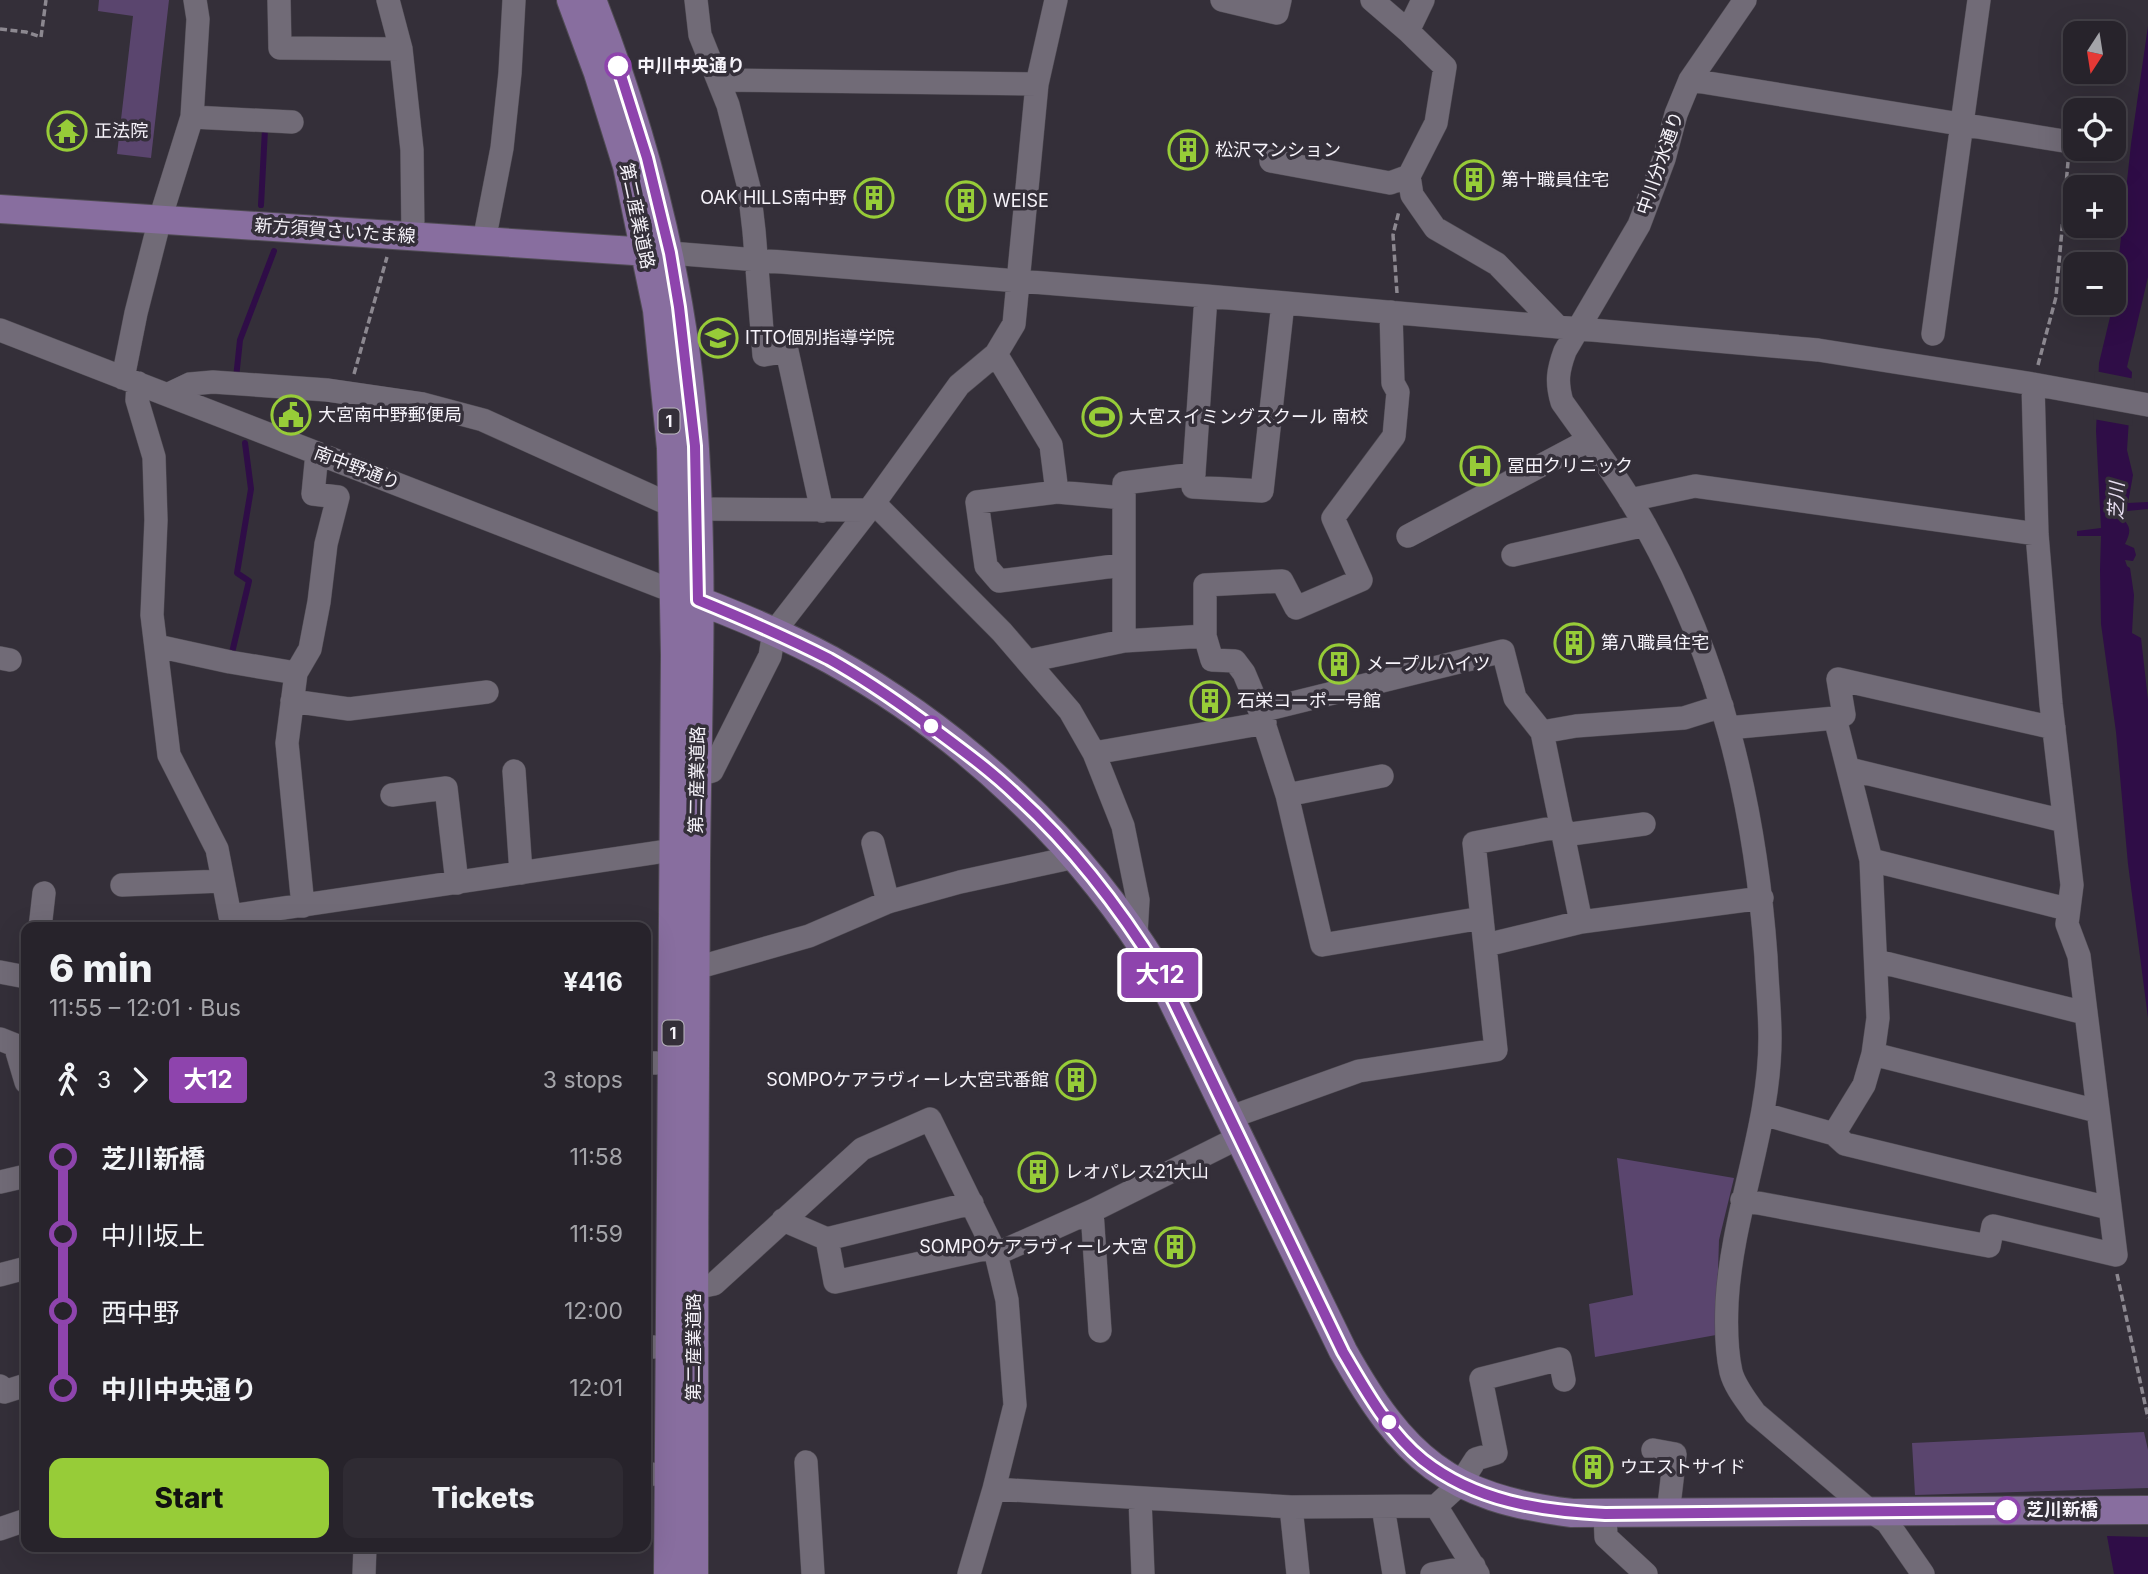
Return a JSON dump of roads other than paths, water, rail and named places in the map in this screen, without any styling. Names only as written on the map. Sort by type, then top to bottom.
[{"type":"main road","name":"第二産業道路","points":[[571,0],[658,253],[688,376],[695,446],[685,507],[686,596],[696,776],[694,1288],[669,1475],[694,1574]]},
{"type":"main road","name":"第二産業道路","points":[[593,0],[618,66],[647,158],[658,253]]},
{"type":"main road","name":"新方須賀さいたま線","points":[[0,209],[658,253]]},
{"type":"main road","name":"第二産業道路","points":[[668,1574],[669,1475],[657,1347],[659,1063],[686,596]]},
{"type":"main road","points":[[686,596],[774,632],[831,660],[889,696],[955,744],[1018,796],[1075,858],[1136,934],[1172,996],[1343,1352],[1368,1395],[1420,1458],[1460,1483],[1502,1500],[1541,1509],[1605,1514],[2148,1510]]},
{"type":"street","points":[[195,0],[198,19],[192,117],[160,219],[136,313],[131,380],[154,457],[156,520],[152,615],[169,755],[217,849],[234,922],[303,906],[673,850]]},
{"type":"street","points":[[279,0],[280,48],[401,49]]},
{"type":"street","points":[[388,0],[401,49],[412,150],[413,236]]},
{"type":"street","points":[[484,241],[502,148],[514,0]]},
{"type":"street","points":[[696,0],[700,35],[728,105],[749,188],[764,355],[786,351],[822,511]]},
{"type":"street","points":[[696,776],[712,771],[770,656],[774,632],[959,386],[996,354],[1014,324],[1037,84],[1056,0]]},
{"type":"street","points":[[1222,0],[1277,13],[1280,0]]},
{"type":"street","points":[[1271,162],[1390,183],[1407,177],[1436,123],[1445,68],[1408,31],[1371,0]]},
{"type":"street","points":[[1408,31],[1423,0]]},
{"type":"street","name":"中川分水通り","points":[[1745,0],[1690,80],[1675,114],[1664,159],[1639,225],[1568,328],[1557,386],[1562,402],[1645,525],[1697,632],[1725,717],[1748,808],[1762,898],[1770,1038],[1768,1088],[1742,1200],[1728,1279],[1726,1326],[1731,1372],[1741,1394],[1755,1413],[1870,1511],[1888,1522],[1923,1574]]},
{"type":"street","points":[[1933,334],[1979,0]]},
{"type":"street","points":[[718,80],[1037,84]]},
{"type":"street","points":[[1690,80],[2063,141]]},
{"type":"street","points":[[192,117],[292,122]]},
{"type":"street","points":[[1407,177],[1412,195],[1435,228],[1497,264],[1568,328]]},
{"type":"street","points":[[658,253],[1206,296],[1818,350],[2148,405]]},
{"type":"street","points":[[1206,296],[1193,487],[1262,491],[1283,303]]},
{"type":"street","points":[[1394,313],[1393,383],[1398,392],[1394,436],[1333,518],[1361,580],[1296,608],[1282,581],[1205,585],[1205,636],[1212,660],[1234,661],[1244,673],[1262,717],[1287,795],[1322,945],[1482,918]]},
{"type":"street","name":"南中野通り","points":[[0,330],[686,596]]},
{"type":"street","points":[[996,354],[1051,445],[1057,492]]},
{"type":"street","points":[[169,394],[190,384],[213,382],[349,393],[422,404],[483,420],[685,507],[822,511],[871,506]]},
{"type":"street","points":[[1742,1200],[1989,1246],[1993,1226],[2116,1255],[2079,956],[2067,924],[2072,885],[2054,728],[2037,534],[2043,386]]},
{"type":"street","points":[[1408,536],[1589,440]]},
{"type":"street","points":[[303,906],[287,743],[296,673],[310,649],[326,544],[338,497],[313,494],[317,453]]},
{"type":"street","points":[[1124,642],[1124,483],[1194,474]]},
{"type":"street","points":[[1630,500],[1695,486],[2037,534]]},
{"type":"street","points":[[1122,565],[999,581],[986,566],[977,502],[1057,492],[1124,498]]},
{"type":"street","points":[[871,506],[1028,661],[1070,711],[1094,753],[1123,826],[1138,900],[1136,934]]},
{"type":"street","points":[[1513,555],[1645,525]]},
{"type":"street","points":[[1028,661],[1124,642],[1205,636]]},
{"type":"street","points":[[157,646],[296,673]]},
{"type":"street","points":[[1094,753],[1262,717],[1503,651],[1515,698],[1542,732],[1580,922]]},
{"type":"street","points":[[1542,732],[1576,726],[1684,718],[1835,719],[1844,715],[1838,679],[2054,728]]},
{"type":"street","points":[[292,701],[349,709],[487,692]]},
{"type":"street","points":[[1834,1134],[1864,1085],[1874,1054],[1878,1018],[1871,860],[1835,719]]},
{"type":"street","points":[[1849,769],[2064,821]]},
{"type":"street","points":[[514,771],[521,873]]},
{"type":"street","points":[[1287,795],[1382,776]]},
{"type":"street","points":[[392,795],[446,788],[457,883]]},
{"type":"street","points":[[827,1240],[835,1282],[995,1250],[1093,1210],[1235,1127],[1359,1071],[1496,1050],[1474,843],[1563,830],[1644,824]]},
{"type":"street","points":[[873,843],[888,902]]},
{"type":"street","points":[[696,968],[809,936],[888,902],[960,882],[1075,858]]},
{"type":"street","points":[[1871,860],[2067,909]]},
{"type":"street","points":[[122,885],[223,881]]},
{"type":"street","points":[[41,922],[44,892]]},
{"type":"street","points":[[1486,945],[1580,922],[1762,898]]},
{"type":"street","points":[[1877,961],[2085,1013]]},
{"type":"street","points":[[0,972],[21,976]]},
{"type":"street","points":[[0,1040],[15,1045],[21,1065]]},
{"type":"street","points":[[1874,1054],[2097,1111]]},
{"type":"street","points":[[1763,1114],[1834,1134],[1846,1144],[2109,1208]]},
{"type":"street","points":[[694,1288],[714,1284],[862,1149],[930,1119],[995,1250],[1007,1300],[1014,1405],[994,1489],[969,1574]]},
{"type":"street","points":[[0,1182],[21,1177]]},
{"type":"street","points":[[783,1220],[827,1240],[972,1203]]},
{"type":"street","points":[[1093,1210],[1100,1331]]},
{"type":"street","points":[[0,1275],[21,1269]]},
{"type":"street","points":[[994,1489],[1291,1507],[1436,1506],[1460,1483],[1476,1458],[1496,1453],[1481,1379],[1560,1359],[1564,1380]]},
{"type":"street","points":[[0,1386],[4,1392],[21,1387]]},
{"type":"street","points":[[1653,1450],[1675,1454],[1668,1514]]},
{"type":"street","points":[[806,1462],[813,1574]]},
{"type":"street","points":[[1140,1499],[1143,1574]]},
{"type":"street","points":[[1432,1574],[1476,1570],[1436,1506]]},
{"type":"street","points":[[1291,1507],[1298,1574]]},
{"type":"street","points":[[1383,1507],[1394,1574]]},
{"type":"street","points":[[1605,1514],[1606,1537],[1635,1572]]},
{"type":"street","points":[[0,1530],[21,1522]]},
{"type":"street","points":[[364,1574],[365,1552]]},
{"type":"water","name":"芝川","points":[[2148,26],[2148,277],[2127,367],[2132,372],[2127,450],[2133,475],[2128,503],[2148,502],[2148,509],[2127,511],[2123,519],[2129,531],[2125,544],[2134,548],[2136,555],[2133,561],[2125,560],[2130,568],[2134,595],[2132,633],[2141,638],[2148,700],[2148,1018],[2128,864],[2116,732],[2101,624],[2101,536],[2077,536],[2077,531],[2101,528],[2096,431],[2099,363],[2111,315],[2126,315],[2126,252],[2119,252],[2121,238],[2126,238],[2126,191]]},
{"type":"water","points":[[2107,1536],[2148,1537],[2148,1574],[2114,1574]]},
{"type":"waterway","points":[[261,205],[265,129]]},
{"type":"waterway","points":[[236,378],[240,340],[274,251]]},
{"type":"waterway","points":[[231,657],[249,581],[237,573],[251,489],[245,443]]},
{"type":"place","name":"中川中央通り","points":[[618,66]]},
{"type":"place","name":"正法院","points":[[67,131]]},
{"type":"place","name":"松沢マンション","points":[[1188,150]]},
{"type":"place","name":"第十職員住宅","points":[[1474,180]]},
{"type":"place","name":"OAK HILLS南中野","points":[[874,198]]},
{"type":"place","name":"WEISE","points":[[966,201]]},
{"type":"place","name":"ITTO個別指導学院","points":[[718,338]]},
{"type":"place","name":"大宮南中野郵便局","points":[[291,415]]},
{"type":"place","name":"大宮スイミングスクール 南校","points":[[1102,417]]},
{"type":"place","name":"冨田クリニック","points":[[1480,466]]},
{"type":"place","name":"第八職員住宅","points":[[1574,643]]},
{"type":"place","name":"メープルハイツ","points":[[1339,664]]},
{"type":"place","name":"石栄コーポ一号館","points":[[1210,701]]},
{"type":"place","name":"SOMPOケアラヴィーレ大宮弐番館","points":[[1076,1080]]},
{"type":"place","name":"レオパレス21大山","points":[[1038,1172]]},
{"type":"place","name":"SOMPOケアラヴィーレ大宮","points":[[1175,1247]]},
{"type":"place","name":"ウエストサイド","points":[[1593,1467]]},
{"type":"place","name":"芝川新橋","points":[[2007,1510]]}]
